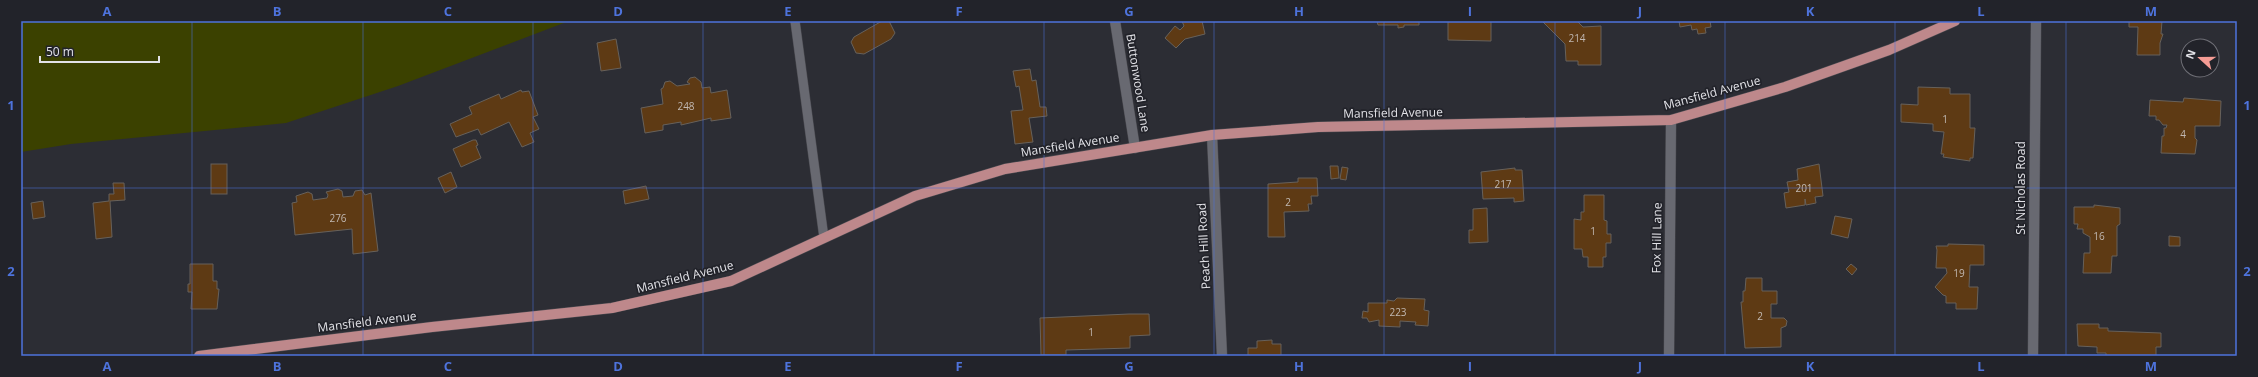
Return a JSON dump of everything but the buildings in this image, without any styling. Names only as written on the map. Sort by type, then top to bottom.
[{"type":"main road","name":"Mansfield Avenue","points":[[199,356],[432,327],[612,308],[731,281],[915,196],[1005,169],[1212,135],[1318,127],[1671,120],[1785,87],[1889,50],[1955,21]]},
{"type":"street","name":"Buttonwood Lane","points":[[1115,21],[1135,148]]},
{"type":"street","name":"St Nicholas Road","points":[[2033,356],[2036,21]]},
{"type":"street","name":"Fox Hill Lane","points":[[1669,356],[1671,120]]},
{"type":"street","name":"Peach Hill Road","points":[[1212,135],[1222,356]]},
{"type":"lane","points":[[795,21],[824,238]]},
{"type":"green space","points":[[21,21],[569,21],[398,86],[286,123],[71,144],[21,152]]}]
